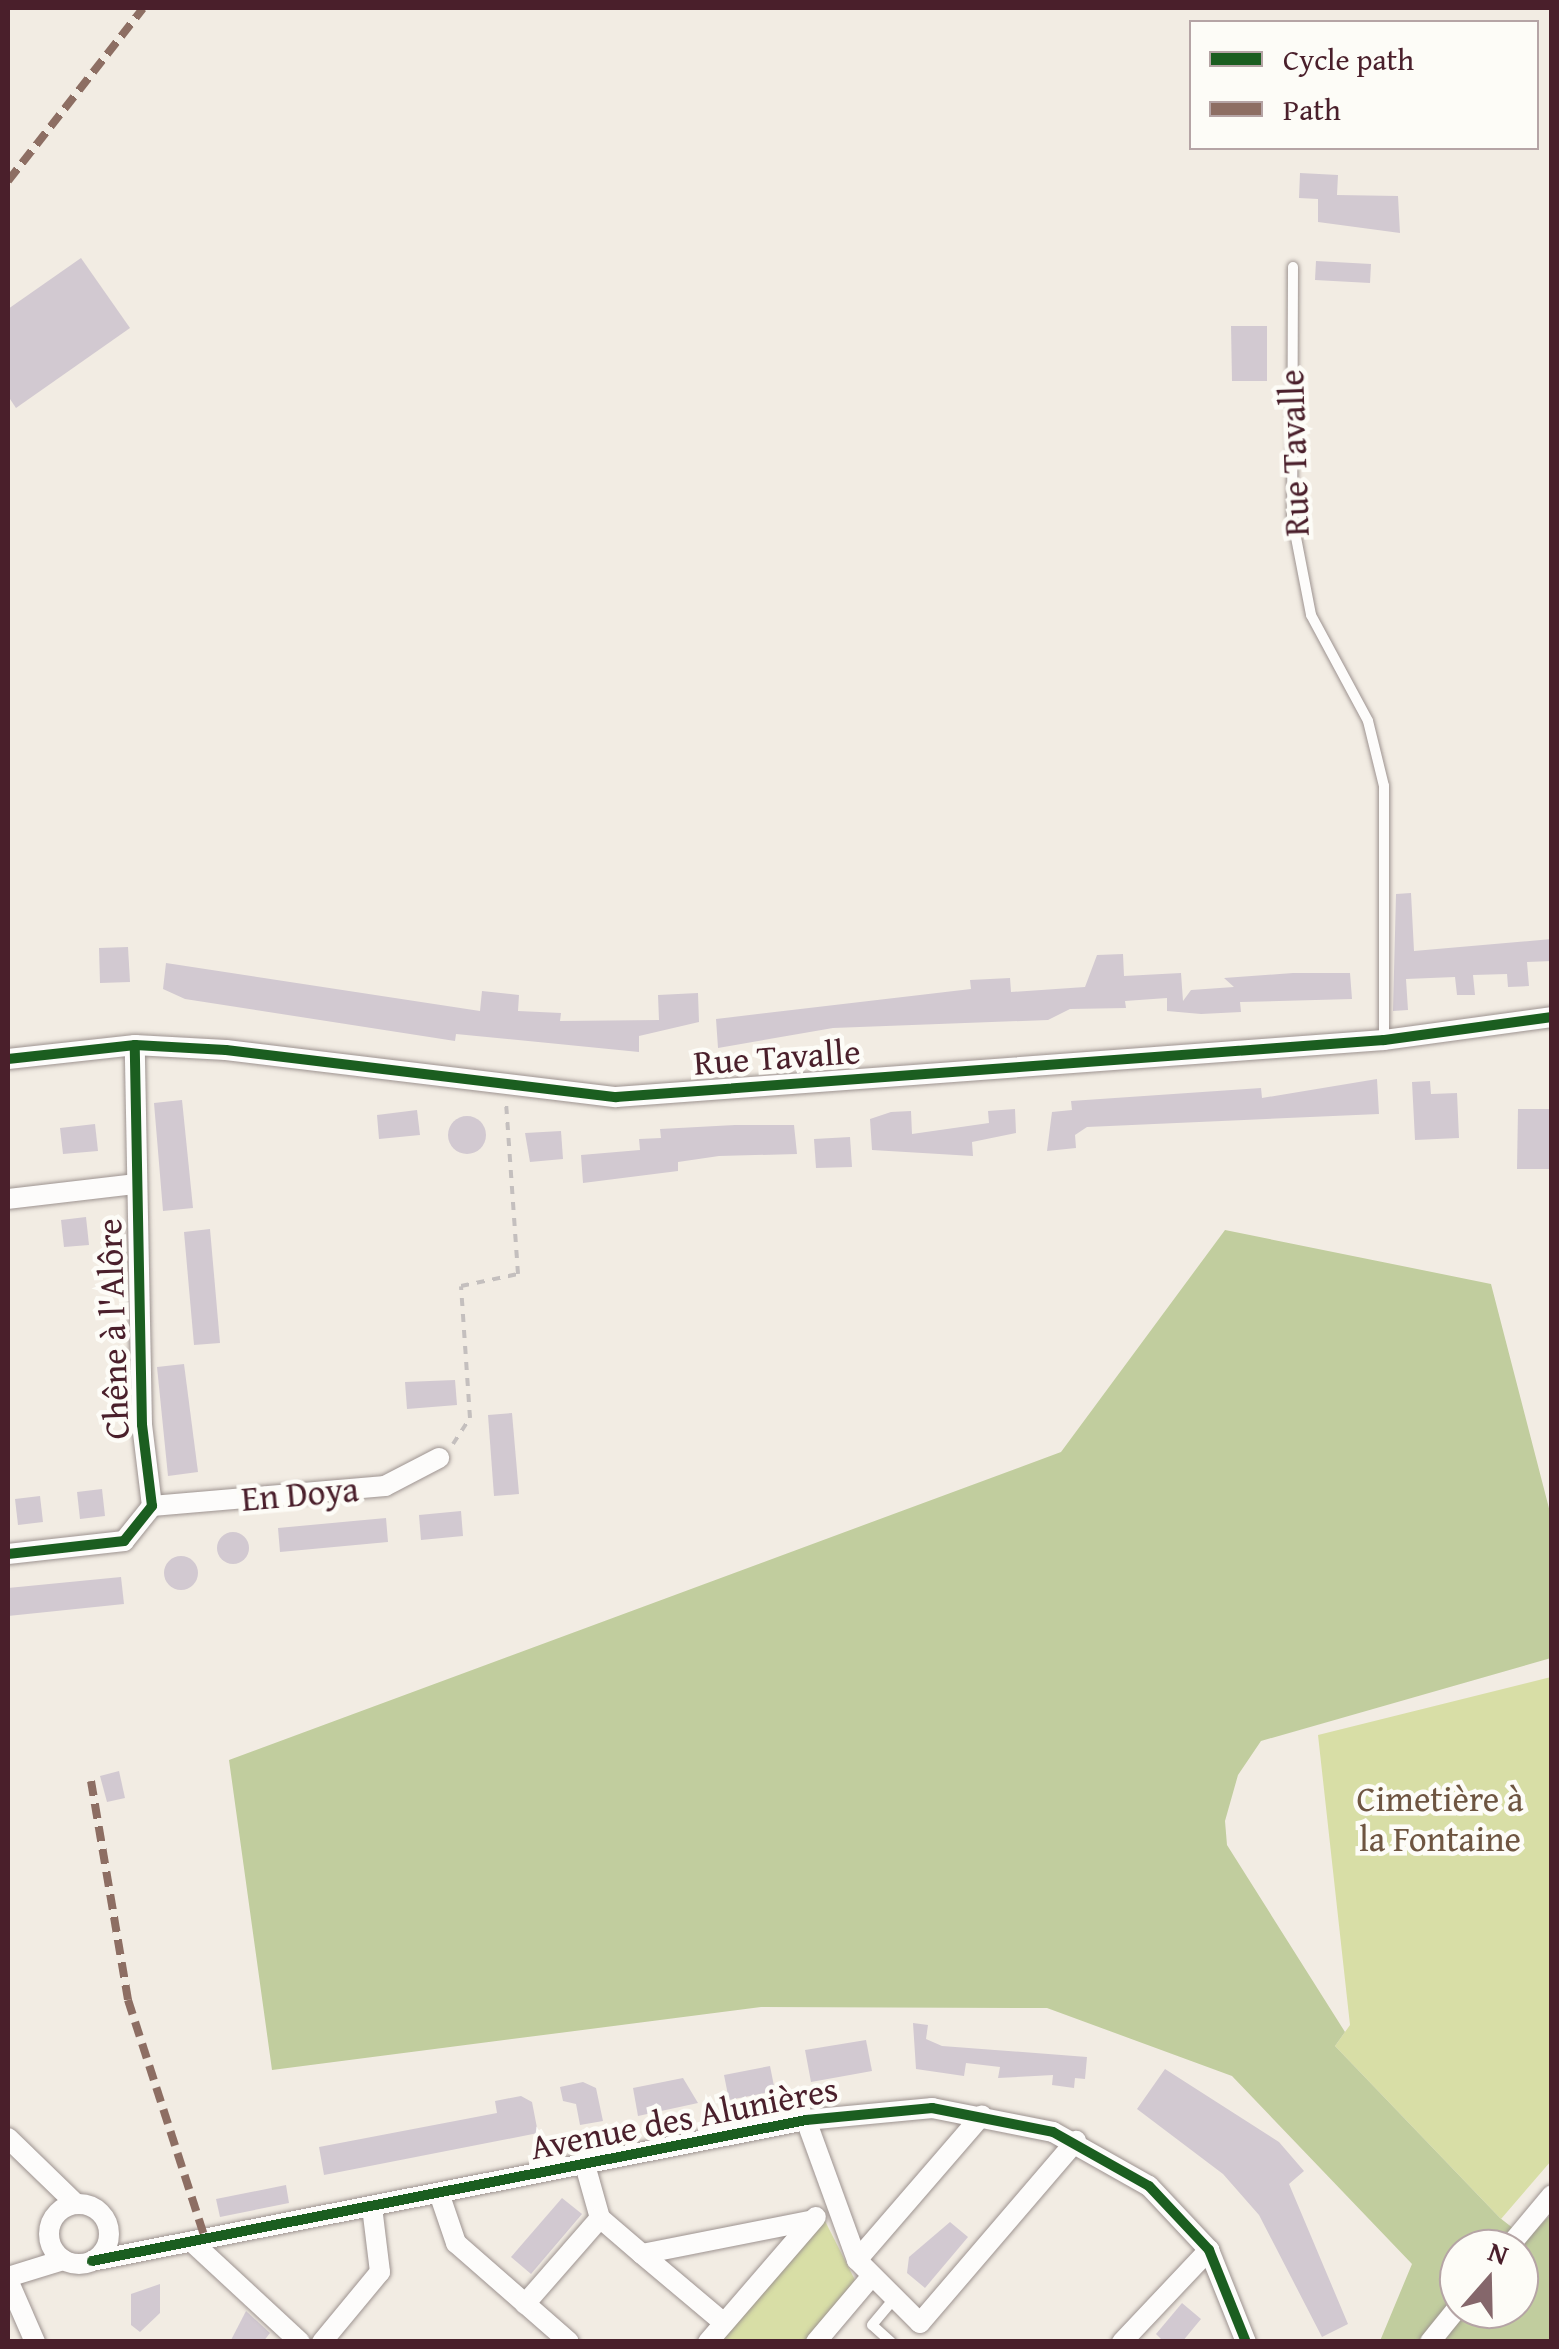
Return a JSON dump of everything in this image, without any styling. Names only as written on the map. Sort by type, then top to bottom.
[{"type":"street","name":"Rue Tavalle","points":[[8,1059],[135,1046],[616,1098],[1384,1040],[1552,1017]]},
{"type":"street","name":"Chêne à l'Alôre","points":[[135,1046],[135,1184],[152,1506]]},
{"type":"street","name":"Chêne à l'Alôre","points":[[8,1198],[135,1184]]},
{"type":"street","name":"En Doya","points":[[152,1506],[385,1486],[439,1458]]},
{"type":"street","points":[[8,1554],[124,1541],[152,1506]]},
{"type":"street","name":"Avenue des Alunières","points":[[8,2279],[64,2260],[92,2261],[140,2248],[440,2196],[806,2120],[906,2107],[982,2114],[1076,2141],[1148,2186],[1209,2250],[1246,2342]]},
{"type":"street","points":[[816,2342],[864,2269],[982,2114]]},
{"type":"street","points":[[806,2120],[830,2200],[864,2269],[920,2332],[1076,2141]]},
{"type":"street","points":[[8,2138],[76,2204],[105,2220],[140,2248]]},
{"type":"street","points":[[585,2165],[600,2218],[724,2322]]},
{"type":"street","points":[[1523,2229],[1552,2195]]},
{"type":"street","points":[[440,2196],[456,2243],[525,2304],[554,2337]]},
{"type":"street","points":[[708,2342],[830,2200]]},
{"type":"street","points":[[64,2260],[50,2225],[76,2204]]},
{"type":"street","points":[[322,2342],[380,2272],[372,2207]]},
{"type":"street","points":[[525,2304],[600,2218]]},
{"type":"street","points":[[92,2261],[107,2243],[105,2220]]},
{"type":"street","points":[[642,2254],[813,2220]]},
{"type":"street","points":[[192,2242],[294,2340]]},
{"type":"street","points":[[1122,2342],[1209,2250]]},
{"type":"street","points":[[8,2279],[35,2342]]},
{"type":"lane","name":"Rue Tavalle","points":[[1293,268],[1292,517],[1311,615],[1368,721],[1384,786],[1384,1040]]},
{"type":"lane","points":[[891,2342],[872,2325],[894,2300]]},
{"type":"path","points":[[439,1458],[470,1418],[461,1286],[518,1274],[505,1088]]},
{"type":"green space","points":[[1225,1230],[1491,1284],[1551,1516],[1551,1658],[1261,1741],[1238,1775],[1225,1821],[1227,1845],[1345,2032],[1335,2046],[1514,2229],[1439,2229],[1439,2329],[1539,2329],[1537,2229],[1551,2214],[1551,2341],[1380,2341],[1412,2264],[1232,2076],[1047,2008],[761,2007],[272,2070],[229,1760],[1061,1452]]},
{"type":"green space","name":"Cimetière à la Fontaine","points":[[1551,1677],[1551,2161],[1501,2219],[1335,2046],[1350,2025],[1318,1735]]},
{"type":"green space","points":[[824,2219],[855,2280],[809,2341],[718,2342]]},
{"type":"building","points":[[1300,173],[1338,175],[1337,195],[1398,196],[1400,233],[1318,222],[1318,199],[1299,198]]},
{"type":"building","points":[[81,258],[130,328],[16,408],[8,396],[8,309]]},
{"type":"building","points":[[1316,261],[1371,264],[1370,283],[1315,280]]},
{"type":"building","points":[[1231,326],[1267,326],[1267,381],[1232,381]]},
{"type":"building","points":[[1411,893],[1414,951],[1552,939],[1552,961],[1527,962],[1529,986],[1508,987],[1507,974],[1473,975],[1475,995],[1457,995],[1455,977],[1406,979],[1408,1010],[1393,1011],[1396,894]]},
{"type":"building","points":[[128,947],[130,982],[100,983],[99,948]]},
{"type":"building","points":[[1123,954],[1124,976],[1181,973],[1183,1001],[1191,990],[1234,987],[1224,978],[1293,973],[1350,973],[1352,999],[1240,1002],[1241,1012],[1201,1014],[1167,1011],[1167,998],[1125,1001],[1126,1008],[1070,1009],[1048,1020],[833,1028],[718,1048],[716,1019],[971,989],[970,980],[1010,978],[1011,992],[1085,987],[1097,955]]},
{"type":"building","points":[[166,963],[480,1011],[482,991],[519,995],[518,1011],[561,1013],[560,1021],[659,1020],[658,995],[698,993],[699,1022],[639,1036],[639,1052],[456,1034],[455,1041],[185,999],[163,989]]},
{"type":"building","points":[[1377,1079],[1379,1114],[1087,1127],[1075,1135],[1076,1148],[1047,1151],[1052,1112],[1072,1110],[1071,1101],[1261,1088],[1262,1098]]},
{"type":"building","points":[[1430,1081],[1431,1094],[1457,1093],[1459,1138],[1415,1140],[1412,1082]]},
{"type":"building","points":[[182,1100],[193,1208],[163,1211],[154,1103]]},
{"type":"building","points":[[1015,1109],[1016,1133],[972,1142],[973,1156],[872,1150],[870,1119],[891,1112],[911,1111],[912,1134],[989,1123],[988,1111]]},
{"type":"building","points":[[1518,1109],[1552,1109],[1552,1169],[1517,1169]]},
{"type":"building","points":[[417,1110],[420,1135],[379,1139],[377,1115]]},
{"type":"building","points":[[467,1116],[481,1121],[486,1135],[481,1149],[467,1154],[453,1149],[448,1135],[453,1121]]},
{"type":"building","points":[[95,1124],[98,1151],[63,1154],[60,1128]]},
{"type":"building","points":[[794,1125],[797,1154],[719,1156],[678,1162],[678,1171],[583,1183],[581,1155],[640,1150],[639,1139],[661,1138],[660,1129]]},
{"type":"building","points":[[561,1131],[563,1159],[530,1162],[525,1133]]},
{"type":"building","points":[[850,1137],[852,1167],[816,1168],[814,1139]]},
{"type":"building","points":[[86,1217],[89,1245],[64,1247],[61,1220]]},
{"type":"building","points":[[210,1229],[220,1343],[194,1345],[184,1232]]},
{"type":"building","points":[[184,1364],[198,1472],[168,1476],[157,1367]]},
{"type":"building","points":[[455,1380],[457,1405],[407,1409],[405,1382]]},
{"type":"building","points":[[512,1413],[519,1494],[494,1496],[488,1415]]},
{"type":"building","points":[[102,1489],[105,1516],[80,1519],[77,1492]]},
{"type":"building","points":[[40,1496],[43,1522],[18,1525],[15,1499]]},
{"type":"building","points":[[461,1511],[463,1536],[421,1540],[419,1515]]},
{"type":"building","points":[[386,1518],[388,1542],[280,1552],[278,1528]]},
{"type":"building","points":[[233,1532],[244,1537],[249,1548],[244,1559],[233,1564],[222,1559],[217,1548],[222,1537]]},
{"type":"building","points":[[181,1556],[193,1561],[198,1573],[193,1585],[181,1590],[169,1585],[164,1573],[169,1561]]},
{"type":"building","points":[[121,1577],[124,1604],[8,1616],[8,1588]]},
{"type":"building","points":[[119,1771],[125,1798],[107,1802],[100,1776]]},
{"type":"building","points":[[913,2023],[928,2025],[926,2039],[942,2046],[1087,2057],[1085,2079],[1075,2078],[1074,2088],[1052,2085],[1053,2075],[998,2078],[1000,2067],[966,2063],[964,2076],[916,2069]]},
{"type":"building","points":[[866,2040],[872,2071],[811,2082],[805,2050]]},
{"type":"building","points":[[770,2066],[775,2091],[729,2100],[724,2075]]},
{"type":"building","points":[[1165,2069],[1279,2142],[1304,2171],[1289,2184],[1348,2324],[1322,2337],[1259,2215],[1223,2174],[1137,2109]]},
{"type":"building","points":[[683,2078],[698,2103],[638,2116],[633,2088]]},
{"type":"building","points":[[583,2082],[596,2088],[603,2121],[580,2125],[576,2104],[563,2101],[560,2087]]},
{"type":"building","points":[[521,2096],[532,2102],[538,2133],[324,2175],[319,2147],[497,2113],[495,2101]]},
{"type":"building","points":[[286,2185],[289,2203],[220,2217],[216,2199]]},
{"type":"building","points":[[562,2198],[582,2214],[531,2274],[511,2257]]},
{"type":"building","points":[[950,2222],[968,2237],[925,2288],[907,2273],[909,2257]]},
{"type":"building","points":[[160,2284],[160,2313],[140,2332],[131,2325],[131,2294]]},
{"type":"building","points":[[1182,2303],[1201,2319],[1182,2342],[1164,2342],[1156,2334]]},
{"type":"building","points":[[246,2311],[270,2333],[263,2342],[230,2342]]},
{"type":"marked path","points":[[8,181],[143,8]]},
{"type":"marked path","points":[[91,1781],[128,2000],[205,2239]]},
{"type":"cycle path","points":[[8,1059],[135,1045],[226,1050],[616,1097],[1384,1040],[1552,1017]]},
{"type":"cycle path","points":[[8,1554],[124,1541],[152,1506],[142,1425],[135,1045]]},
{"type":"cycle path","points":[[92,2261],[806,2120],[932,2108],[1053,2132],[1149,2186],[1209,2250],[1246,2342]]}]
